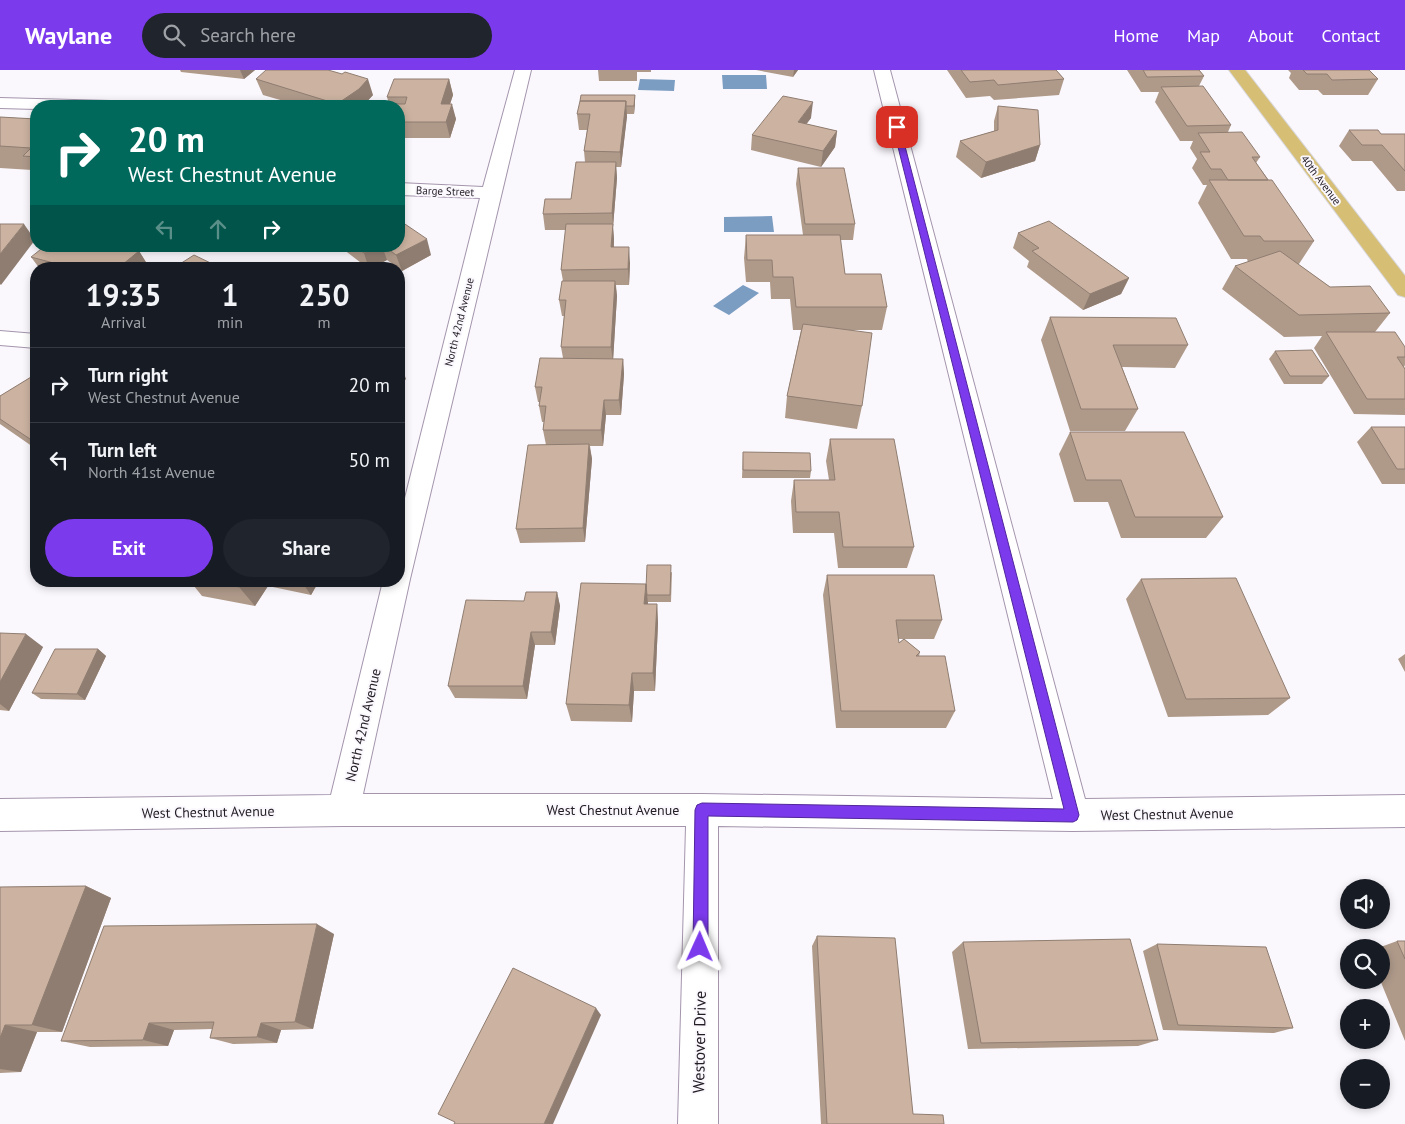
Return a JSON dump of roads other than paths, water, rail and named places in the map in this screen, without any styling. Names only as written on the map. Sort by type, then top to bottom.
[{"type":"main road","name":"40th Avenue","points":[[1237,70],[1405,290]]},
{"type":"street","name":"North 42nd Avenue","points":[[405,521],[409,486],[491,193],[523,70]]},
{"type":"street","points":[[882,70],[1073,815]]},
{"type":"street","points":[[0,103],[30,104]]},
{"type":"street","name":"Barge Street","points":[[405,190],[422,192],[491,193]]},
{"type":"street","points":[[0,338],[30,340]]},
{"type":"street","name":"North 42nd Avenue","points":[[343,810],[396,587]]},
{"type":"street","name":"West Chestnut Avenue","points":[[0,815],[343,810],[702,810],[1073,815],[1405,811]]},
{"type":"street","name":"Westover Drive","points":[[698,1124],[702,810]]},
{"type":"water","points":[[722,75],[766,75],[767,89],[723,89]]},
{"type":"water","points":[[640,79],[675,80],[674,91],[638,90]]},
{"type":"water","points":[[772,216],[774,232],[724,232],[724,217]]},
{"type":"water","points":[[743,285],[759,293],[729,315],[713,306]]}]
